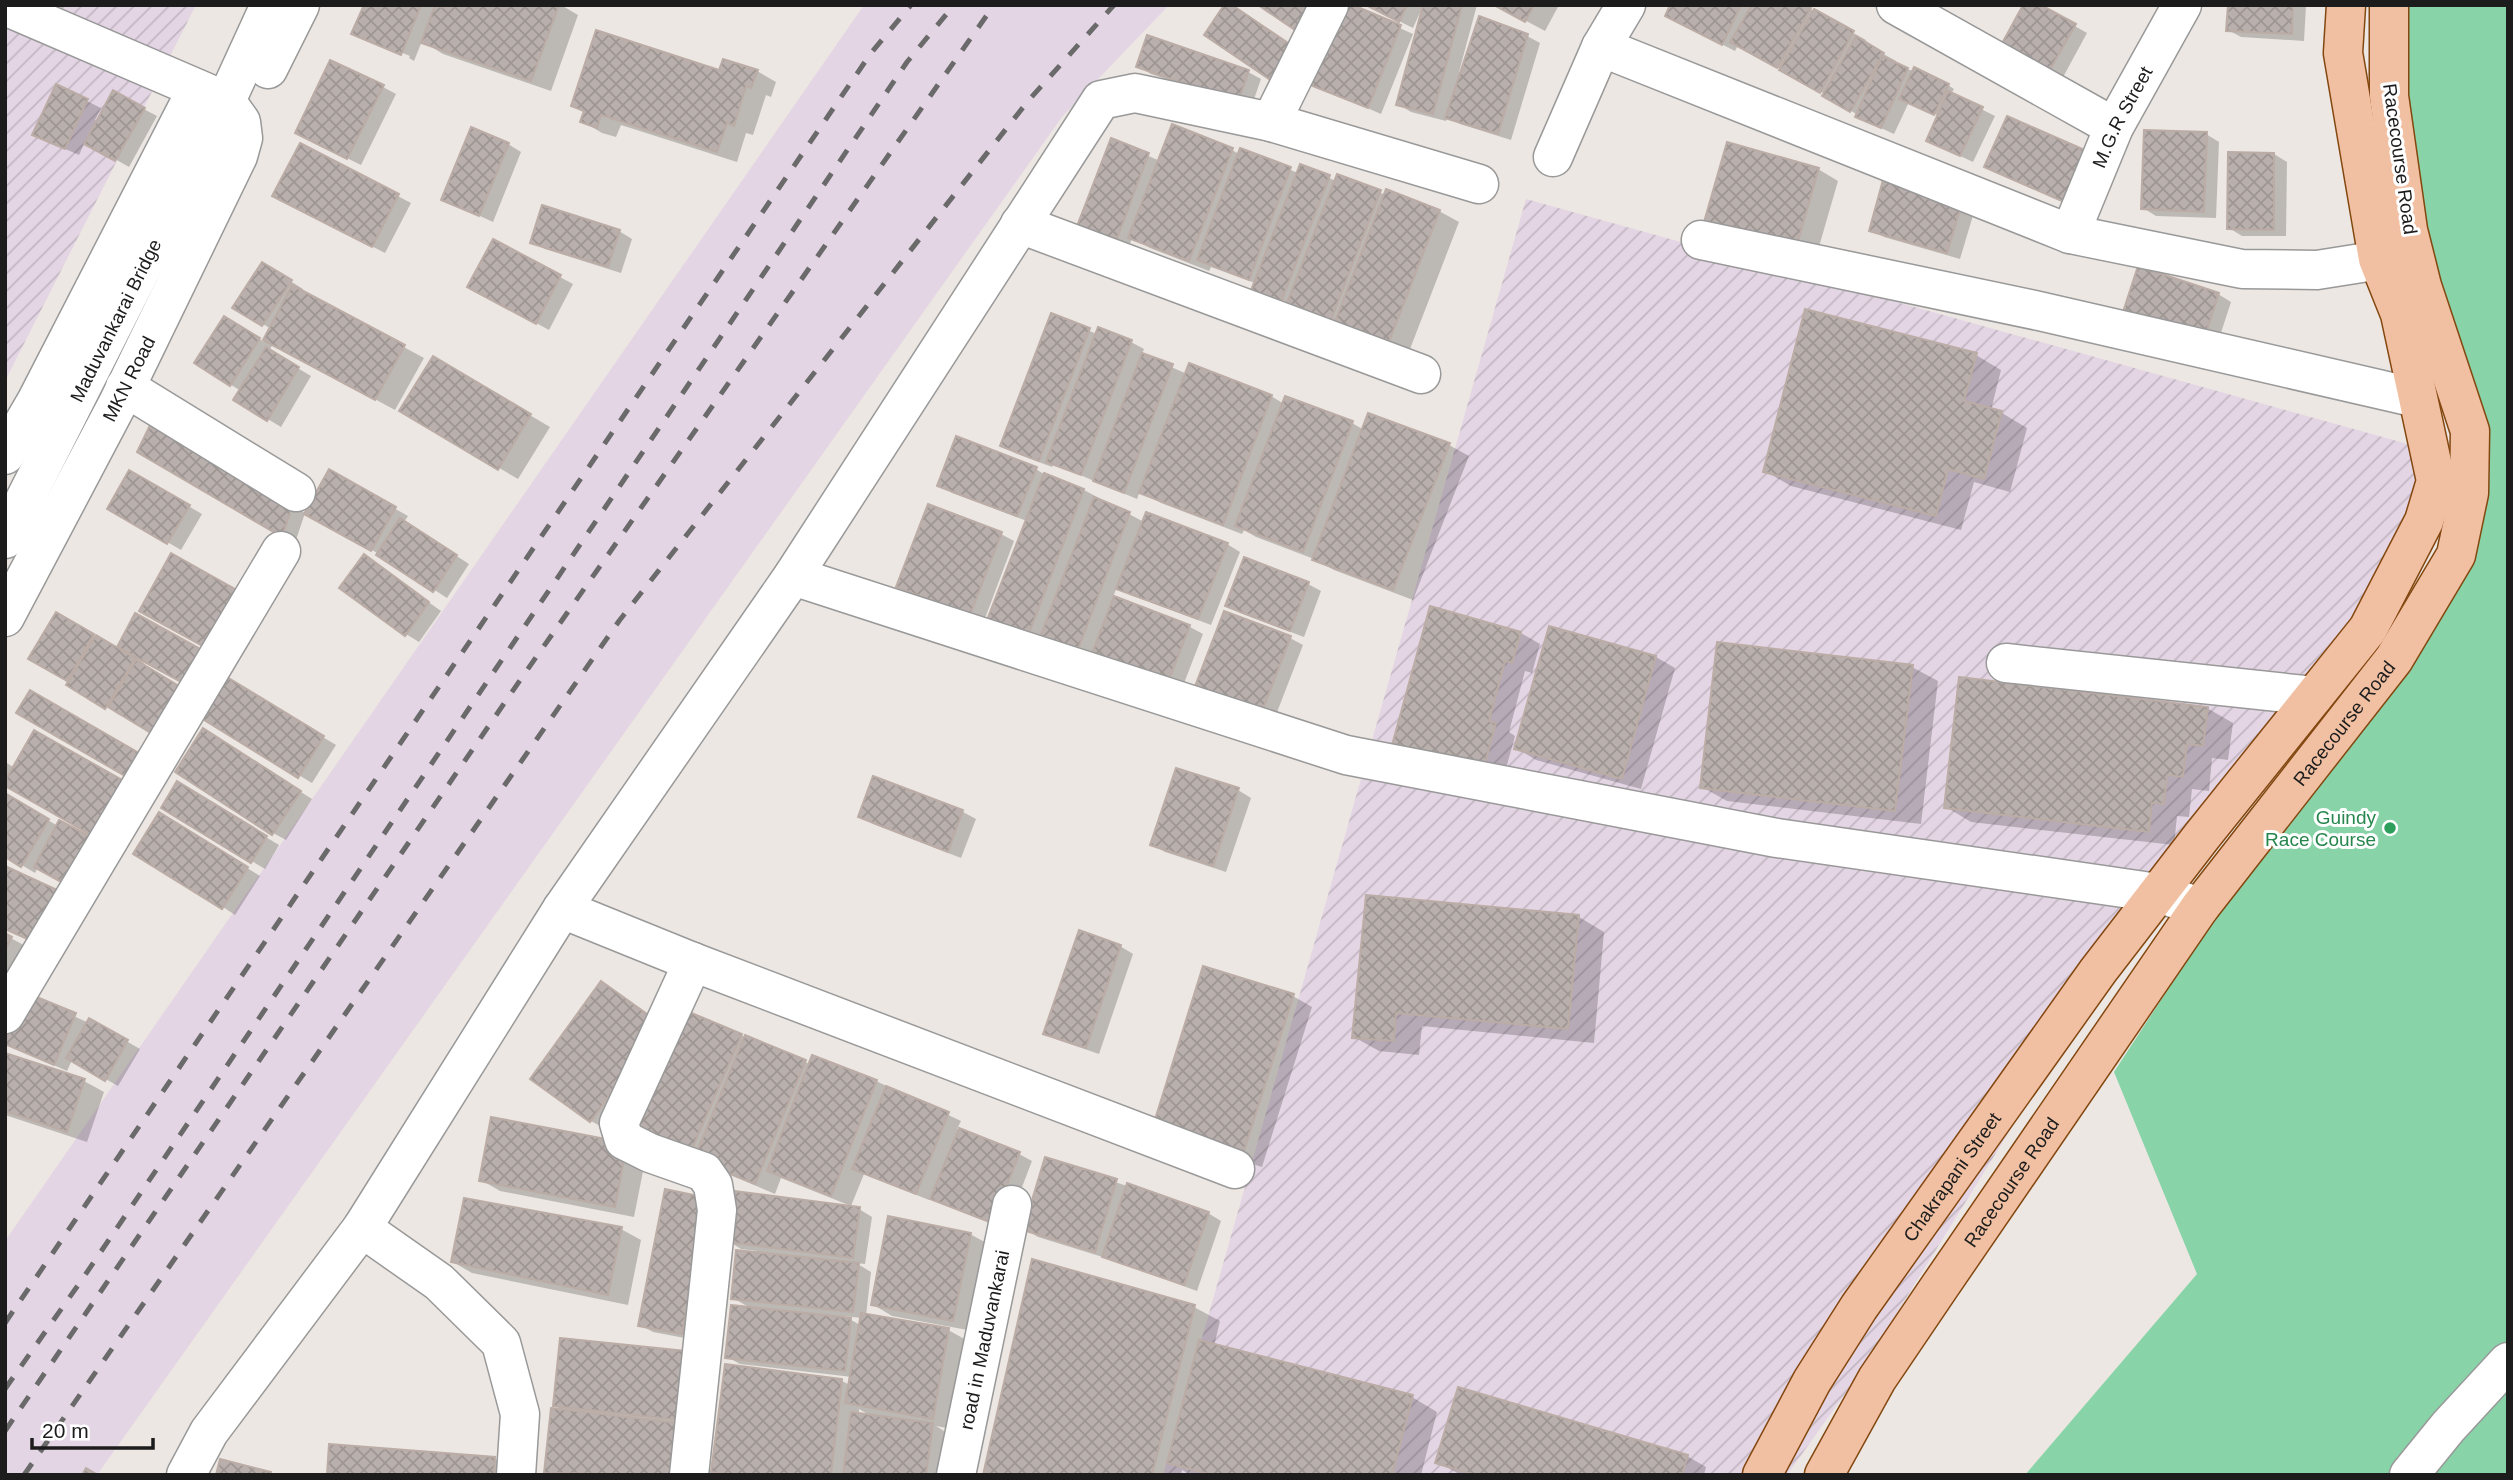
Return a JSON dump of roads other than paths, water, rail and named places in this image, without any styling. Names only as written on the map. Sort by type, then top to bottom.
[{"type":"main road","name":"Racecourse Road","points":[[2158,893],[2368,629],[2424,521],[2436,481],[2400,314],[2396,257],[2343,53],[2346,5]]},
{"type":"main road","name":"Racecourse Road","points":[[2389,5],[2389,96],[2408,230],[2396,257]]},
{"type":"main road","name":"Racecourse Road","points":[[1824,1475],[1877,1379],[2200,907],[2394,659],[2456,555],[2469,493],[2470,431],[2422,286],[2396,257]]},
{"type":"main road","name":"Chakrapani Street","points":[[1762,1475],[1812,1381],[1859,1307],[2098,971],[2158,893]]},
{"type":"street","name":"MKN Road","points":[[5,617],[125,387],[228,176],[227,112],[270,5]]},
{"type":"street","name":"MKN Road","points":[[5,456],[37,400],[128,218],[227,112],[300,5]]},
{"type":"street","points":[[1271,122],[1329,5]]},
{"type":"street","points":[[1553,157],[1601,47],[1626,5]]},
{"type":"street","points":[[1896,5],[2114,127]]},
{"type":"street","name":"M.G.R Street","points":[[2070,234],[2114,127],[2182,5]]},
{"type":"street","points":[[5,6],[227,112]]},
{"type":"street","points":[[1601,47],[2070,234],[2242,269],[2317,270],[2396,257]]},
{"type":"street","points":[[186,1475],[209,1432],[362,1227],[562,909],[793,576],[1101,100],[1135,93],[1271,122],[1479,184]]},
{"type":"street","name":"Maduvankarai Bridge","points":[[5,539],[205,142],[227,112]]},
{"type":"street","points":[[1020,224],[1421,374]]},
{"type":"street","points":[[1701,240],[2039,311],[2417,398]]},
{"type":"street","points":[[125,387],[296,492]]},
{"type":"street","points":[[5,1014],[281,551]]},
{"type":"street","points":[[793,576],[1346,755],[1777,838],[2158,893],[2200,907]]},
{"type":"street","points":[[2006,663],[2314,696]]},
{"type":"street","points":[[562,909],[693,962],[1235,1169]]},
{"type":"street","points":[[689,1475],[717,1210],[713,1185],[704,1172],[650,1153],[624,1140],[619,1123],[693,962]]},
{"type":"street","name":"road in Maduvankarai","points":[[956,1475],[1012,1205]]},
{"type":"street","points":[[362,1227],[439,1282],[501,1343],[520,1414],[516,1475]]},
{"type":"street","points":[[2409,1475],[2448,1427],[2508,1362]]},
{"type":"railway","points":[[5,1323],[871,53],[911,5]]},
{"type":"railway","points":[[5,1389],[81,1281],[907,62],[954,5]]},
{"type":"railway","points":[[5,1431],[525,673],[994,5]]},
{"type":"railway","points":[[24,1475],[619,621],[1028,101],[1114,5]]},
{"type":"place","name":"Guindy Race Course","points":[[2390,828]]}]
